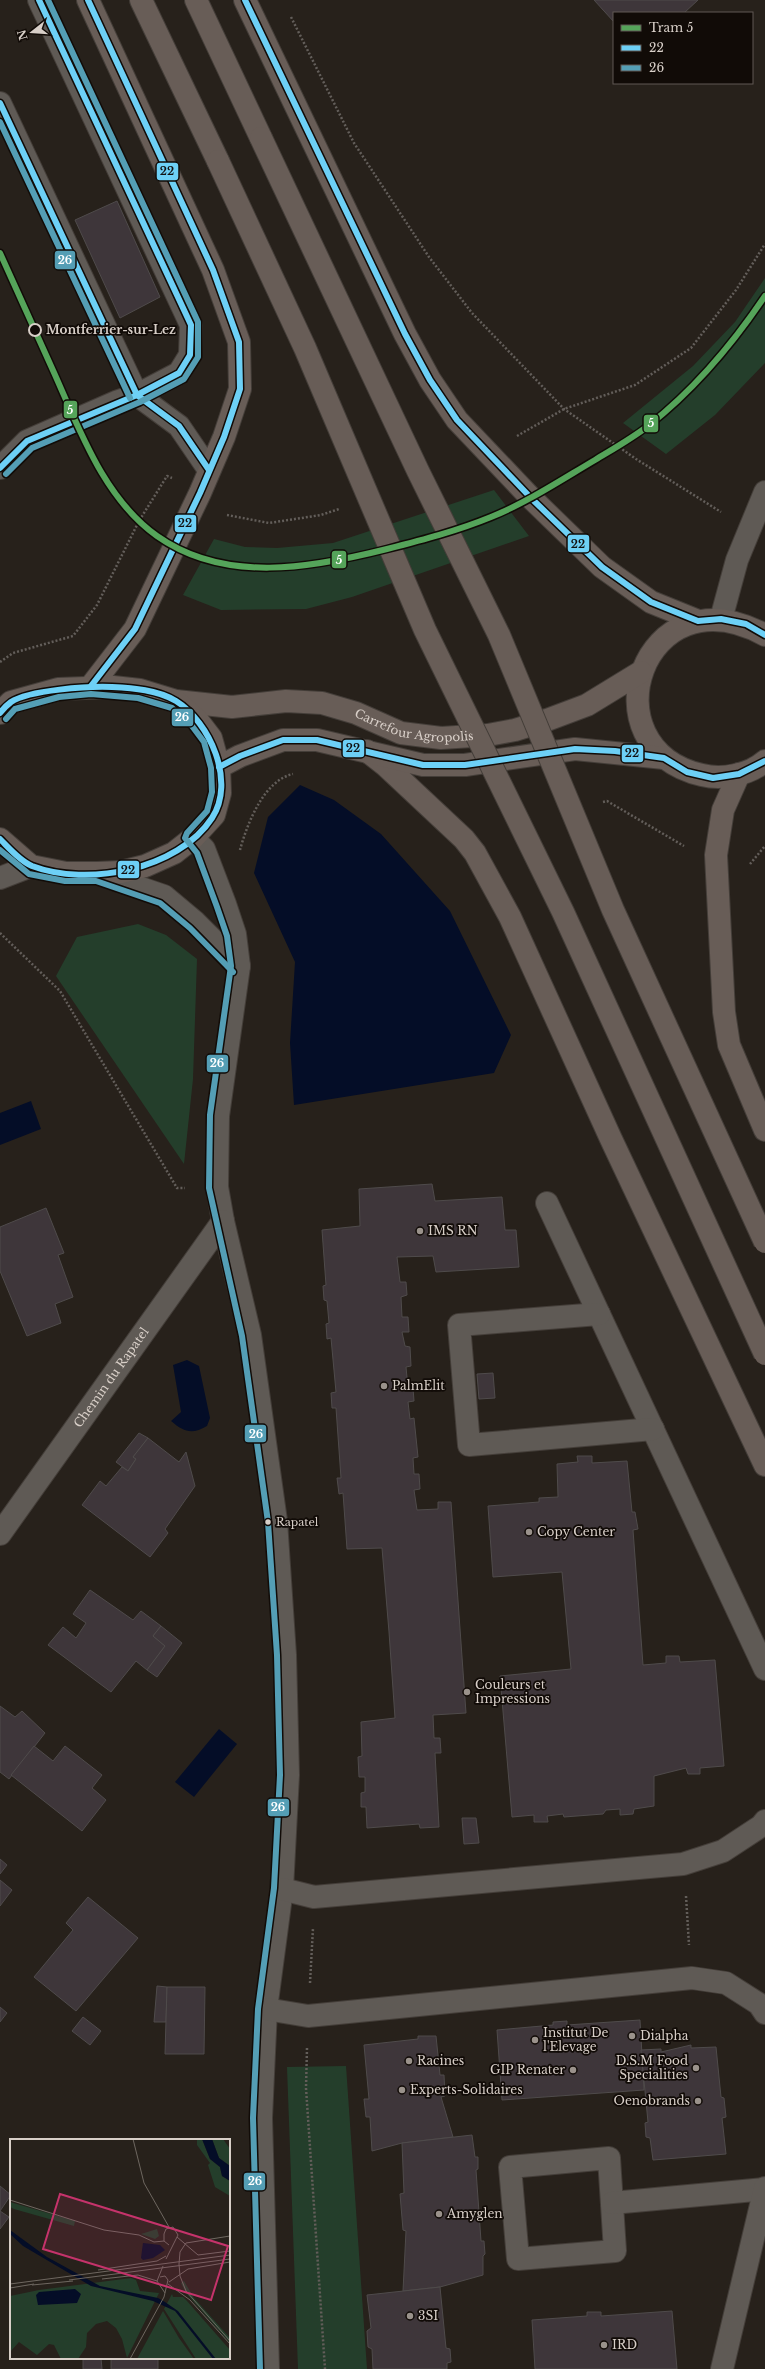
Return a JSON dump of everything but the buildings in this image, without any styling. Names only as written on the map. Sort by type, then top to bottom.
[{"type":"main road","points":[[88,0],[213,270],[239,342],[240,389],[200,493],[135,629],[91,686]]},
{"type":"main road","points":[[141,0],[305,348],[425,630],[563,912],[765,1354]]},
{"type":"main road","points":[[196,0],[418,471],[499,635],[614,910],[765,1242]]},
{"type":"main road","points":[[245,0],[405,334],[430,380],[457,420],[486,452],[602,567],[651,602],[698,621]]},
{"type":"main road","name":"Carrefour Agropolis","points":[[765,635],[755,624],[722,619],[698,621],[683,626],[657,645],[641,672],[637,690],[638,709],[642,727],[652,744],[664,758],[687,772],[713,778],[739,774],[765,761]]},
{"type":"main road","name":"Carrefour Agropolis","points":[[4,704],[58,688],[91,686],[140,690],[176,701],[232,707],[286,701],[322,704],[356,713],[401,733],[441,738],[502,733],[546,720],[587,705],[641,672]]},
{"type":"main road","name":"Carrefour Agropolis","points":[[0,839],[31,866],[66,873],[97,873],[121,872],[145,866],[174,852],[193,838],[214,815],[220,793],[219,767],[211,738],[198,721],[176,701]]},
{"type":"main road","name":"Carrefour Agropolis","points":[[219,767],[240,756],[283,740],[317,740],[423,765],[465,765],[575,749],[664,758]]},
{"type":"main road","points":[[367,751],[464,839],[478,860],[510,917],[624,1167],[765,1465]]},
{"type":"main road","points":[[739,774],[723,810],[716,855],[724,1012],[729,1045],[765,1130]]},
{"type":"street","points":[[0,468],[27,441],[116,402],[137,395],[179,373],[190,355],[191,325],[39,0]]},
{"type":"street","points":[[0,103],[137,395],[179,426],[209,470]]},
{"type":"street","points":[[722,619],[737,560],[765,492]]},
{"type":"street","points":[[193,838],[204,849],[225,904],[235,934],[239,966],[218,1116],[217,1187],[223,1221],[250,1335],[276,1521],[285,1655],[288,1775],[282,1889],[266,2009],[261,2118],[268,2369]]},
{"type":"street","points":[[0,878],[31,866]]},
{"type":"street","points":[[97,873],[164,896],[195,922],[239,966]]},
{"type":"street","points":[[548,1203],[765,1669]]},
{"type":"street","name":"Chemin du Rapatel","points":[[0,1534],[223,1221]]},
{"type":"street","points":[[599,1314],[459,1325],[469,1445],[653,1429]]},
{"type":"street","points":[[282,1889],[314,1896],[683,1864],[723,1851],[761,1826],[765,1821]]},
{"type":"street","points":[[266,2009],[308,2016],[692,1978],[726,1983],[759,2004],[765,2013]]},
{"type":"street","points":[[610,2158],[612,2203],[615,2251],[518,2259],[510,2167],[610,2158]]},
{"type":"street","points":[[612,2203],[765,2188],[722,2369]]},
{"type":"path","points":[[290,13],[354,143],[425,250],[472,313],[564,409],[636,459],[725,514]]},
{"type":"path","points":[[486,452],[564,409],[635,385],[691,348],[736,290],[765,244]]},
{"type":"path","points":[[0,662],[13,653],[73,636],[97,605],[139,521],[167,476],[200,493],[219,513],[269,523],[321,516],[342,508]]},
{"type":"path","points":[[240,856],[240,849],[257,804],[284,776],[298,774]]},
{"type":"path","points":[[750,862],[765,846]]},
{"type":"path","points":[[0,933],[60,991],[176,1188],[217,1187]]},
{"type":"path","points":[[683,1864],[692,1978]]},
{"type":"green space","points":[[765,278],[765,363],[715,415],[666,454],[623,423],[693,366],[735,322]]},
{"type":"green space","points":[[494,490],[529,536],[352,597],[306,609],[221,610],[183,595],[214,539],[245,547],[277,548],[333,543]]},
{"type":"green space","points":[[138,924],[166,935],[197,959],[193,1079],[184,1164],[56,976],[77,937]]},
{"type":"green space","points":[[346,2066],[367,2369],[298,2369],[287,2067]]},
{"type":"water","points":[[300,785],[334,800],[381,834],[450,911],[511,1035],[494,1073],[294,1105],[290,1043],[295,962],[254,873],[268,817]]},
{"type":"water","points":[[31,1101],[41,1129],[0,1145],[0,1113]]},
{"type":"water","points":[[187,1360],[199,1366],[210,1418],[207,1426],[197,1431],[184,1430],[171,1421],[181,1412],[173,1365]]},
{"type":"water","points":[[219,1729],[237,1744],[194,1797],[175,1782]]},
{"type":"tram line","name":"5","points":[[0,253],[82,435],[106,481],[121,501],[138,520],[157,536],[183,551],[211,561],[240,566],[269,568],[329,562],[358,556],[452,531],[491,517],[518,505],[622,444],[642,431],[665,412],[697,382],[726,349],[765,296]]},
{"type":"transit line","name":"22","points":[[0,468],[27,441],[137,395],[179,373],[190,355],[191,325],[39,0]]},
{"type":"transit line","name":"26","points":[[6,474],[32,448],[140,402],[184,379],[198,357],[198,322],[48,0]]},
{"type":"transit line","name":"22","points":[[88,0],[213,270],[239,342],[240,389],[224,437],[200,493],[135,629],[91,686]]},
{"type":"transit line","name":"22","points":[[245,0],[405,334],[430,380],[457,420],[531,498],[602,567],[651,602],[698,621],[721,619],[746,624],[765,635]]},
{"type":"transit line","name":"22","points":[[0,103],[137,395],[179,426],[209,470]]},
{"type":"transit line","name":"26","points":[[0,122],[130,398]]},
{"type":"transit line","name":"22","points":[[0,713],[11,702],[20,698],[31,694],[60,690],[89,687],[112,687],[137,689],[161,694],[176,701],[188,711],[199,723],[209,738],[216,754],[220,771],[221,787],[219,803],[212,818],[197,836],[177,850],[155,862],[130,869],[104,874],[79,875],[54,872],[32,866],[23,861],[0,839]]},
{"type":"transit line","name":"26","points":[[6,719],[15,709],[59,697],[91,694],[138,698],[172,708],[192,726],[204,742],[211,768],[212,792],[207,811],[187,833],[185,838],[197,853],[217,907],[227,936],[231,966],[210,1115],[209,1188],[242,1336],[268,1522],[277,1655],[280,1775],[274,1888],[258,2009],[253,2118],[260,2369]]},
{"type":"transit line","name":"22","points":[[219,767],[240,756],[283,740],[317,740],[423,765],[465,765],[575,749],[615,751],[664,758],[687,772],[713,778],[739,774],[765,761]]},
{"type":"transit line","name":"26","points":[[0,850],[29,874],[65,881],[96,881],[160,903],[190,928],[233,972]]},
{"type":"place","name":"Montferrier-sur-Lez","points":[[35,330]]},
{"type":"place","name":"IMS RN","points":[[420,1231]]},
{"type":"place","name":"PalmElit","points":[[384,1386]]},
{"type":"place","name":"Rapatel","points":[[268,1522]]},
{"type":"place","name":"Copy Center","points":[[529,1532]]},
{"type":"place","name":"Couleurs et Impressions","points":[[467,1692]]},
{"type":"place","name":"Dialpha","points":[[632,2036]]},
{"type":"place","name":"Institut De l'Elevage","points":[[535,2040]]},
{"type":"place","name":"Racines","points":[[409,2061]]},
{"type":"place","name":"D.S.M Food Specialities","points":[[696,2068]]},
{"type":"place","name":"GIP Renater","points":[[573,2070]]},
{"type":"place","name":"Experts-Solidaires","points":[[402,2090]]},
{"type":"place","name":"Oenobrands","points":[[698,2101]]},
{"type":"place","name":"Amyglen","points":[[439,2214]]},
{"type":"place","name":"3SI","points":[[410,2316]]},
{"type":"place","name":"IRD","points":[[604,2345]]}]
